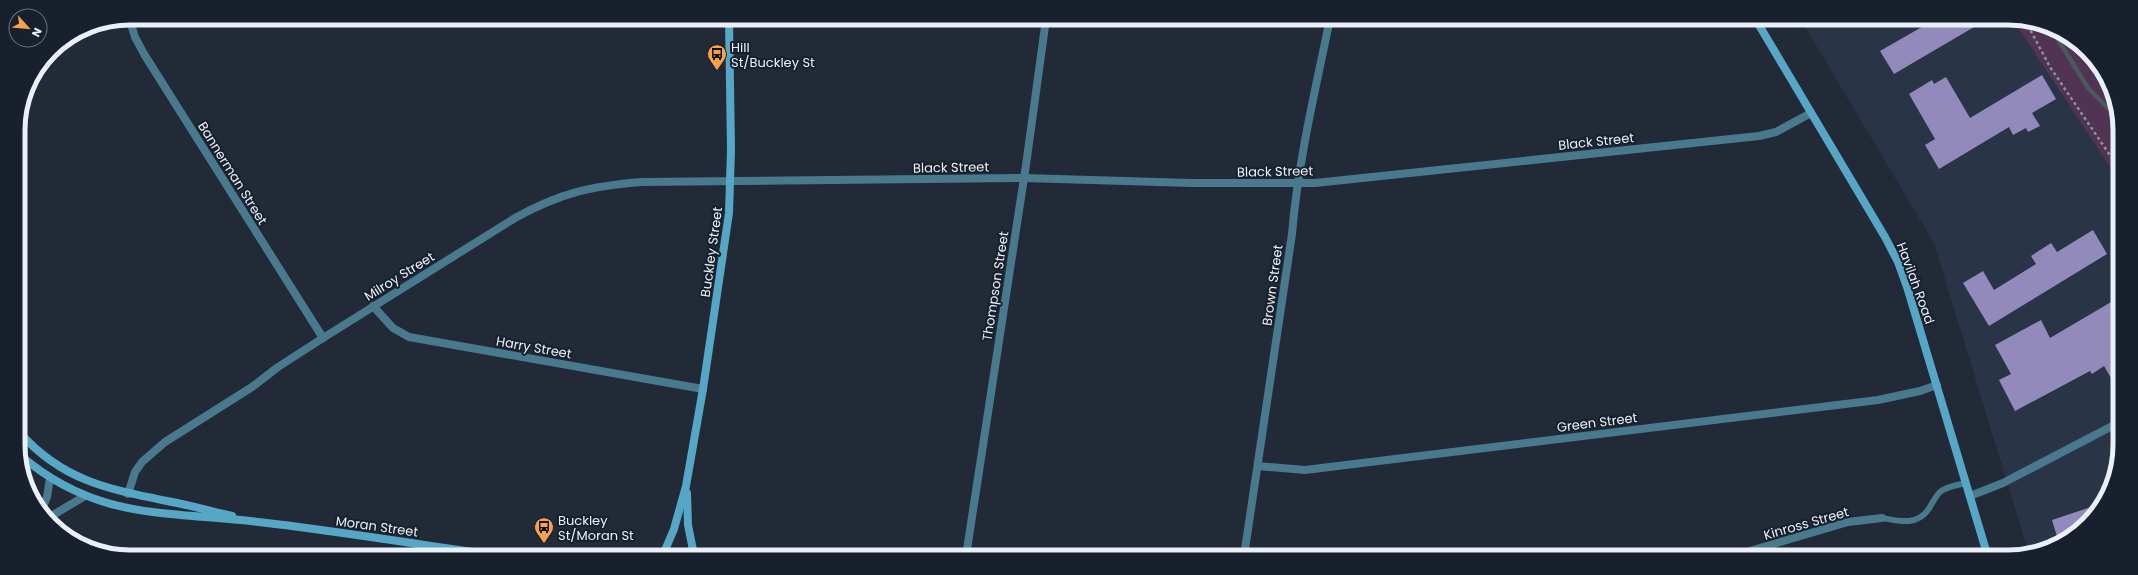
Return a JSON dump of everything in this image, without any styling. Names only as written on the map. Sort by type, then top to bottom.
[{"type":"street","name":"Bannerman Street","points":[[131,25],[135,37],[144,54],[323,338]]},
{"type":"street","name":"Buckley Street","points":[[665,550],[674,529],[686,486],[703,389],[729,213],[731,182],[730,25]]},
{"type":"street","name":"Thompson Street","points":[[967,550],[1024,178],[1045,25]]},
{"type":"street","name":"Brown Street","points":[[1245,550],[1292,234],[1297,183],[1329,25]]},
{"type":"street","name":"Havilah Road","points":[[1759,25],[1885,237],[1898,262],[1937,385],[1986,550]]},
{"type":"street","name":"Black Street","points":[[731,182],[1024,178],[1192,183],[1297,183],[1759,136],[1776,132],[1811,112]]},
{"type":"street","name":"Milroy Street","points":[[128,494],[135,472],[151,452],[252,387],[278,367],[323,338],[516,218],[564,195],[597,186],[642,182],[731,182]]},
{"type":"street","name":"Harry Street","points":[[373,306],[393,328],[409,337],[703,389]]},
{"type":"street","name":"Green Street","points":[[1258,466],[1313,469],[1878,400],[1920,391],[1937,385]]},
{"type":"street","points":[[1970,496],[2003,483],[2113,426]]},
{"type":"street","name":"Moran Street","points":[[25,438],[43,456],[70,474],[103,487],[128,494],[258,522]]},
{"type":"street","name":"Moran Street","points":[[26,460],[62,486],[85,496],[117,506],[165,514],[258,522],[450,550]]},
{"type":"street","points":[[44,504],[47,497],[50,478]]},
{"type":"street","name":"Buckley Street","points":[[686,486],[688,526],[693,550]]},
{"type":"street","points":[[53,515],[85,496]]},
{"type":"street","name":"Kinross Street","points":[[1753,550],[1848,522],[1882,518]]},
{"type":"lane","name":"Kinross Street","points":[[1882,518],[1904,522],[1918,519],[1928,510],[1940,492],[1966,482]]},
{"type":"path","points":[[2029,27],[2050,67],[2113,160]]},
{"type":"shaded area","points":[[1804,25],[2017,26],[2113,170],[2113,452],[2111,465],[2099,498],[2087,514],[2066,532],[2048,542],[2027,548],[1934,243]]},
{"type":"shaded area","points":[[2017,26],[2042,31],[2066,43],[2082,56],[2099,78],[2105,90],[2113,123],[2113,170]]},
{"type":"building","points":[[1925,25],[1977,25],[1894,74],[1880,51]]},
{"type":"building","points":[[2042,75],[2056,99],[2032,113],[2040,126],[2028,132],[2026,128],[2013,135],[2009,127],[1939,169],[1925,145],[1935,139],[1909,94],[1932,80],[1934,84],[1946,77],[1970,118]]},
{"type":"building","points":[[2093,230],[2107,254],[1989,326],[1963,283],[1983,271],[1994,290],[2036,264],[2031,256],[2051,243],[2057,252]]},
{"type":"building","points":[[2113,301],[2113,381],[2104,366],[2092,374],[2090,371],[2015,411],[1999,380],[2011,374],[1995,345],[2041,320],[2050,338]]},
{"type":"building","points":[[2093,506],[2077,524],[2057,537],[2052,520]]},
{"type":"waterway","points":[[2057,38],[2088,88],[2111,111]]},
{"type":"place","name":"Hill St/Buckley St","points":[[717,71]]},
{"type":"place","name":"Buckley St/Moran St","points":[[544,544]]}]
